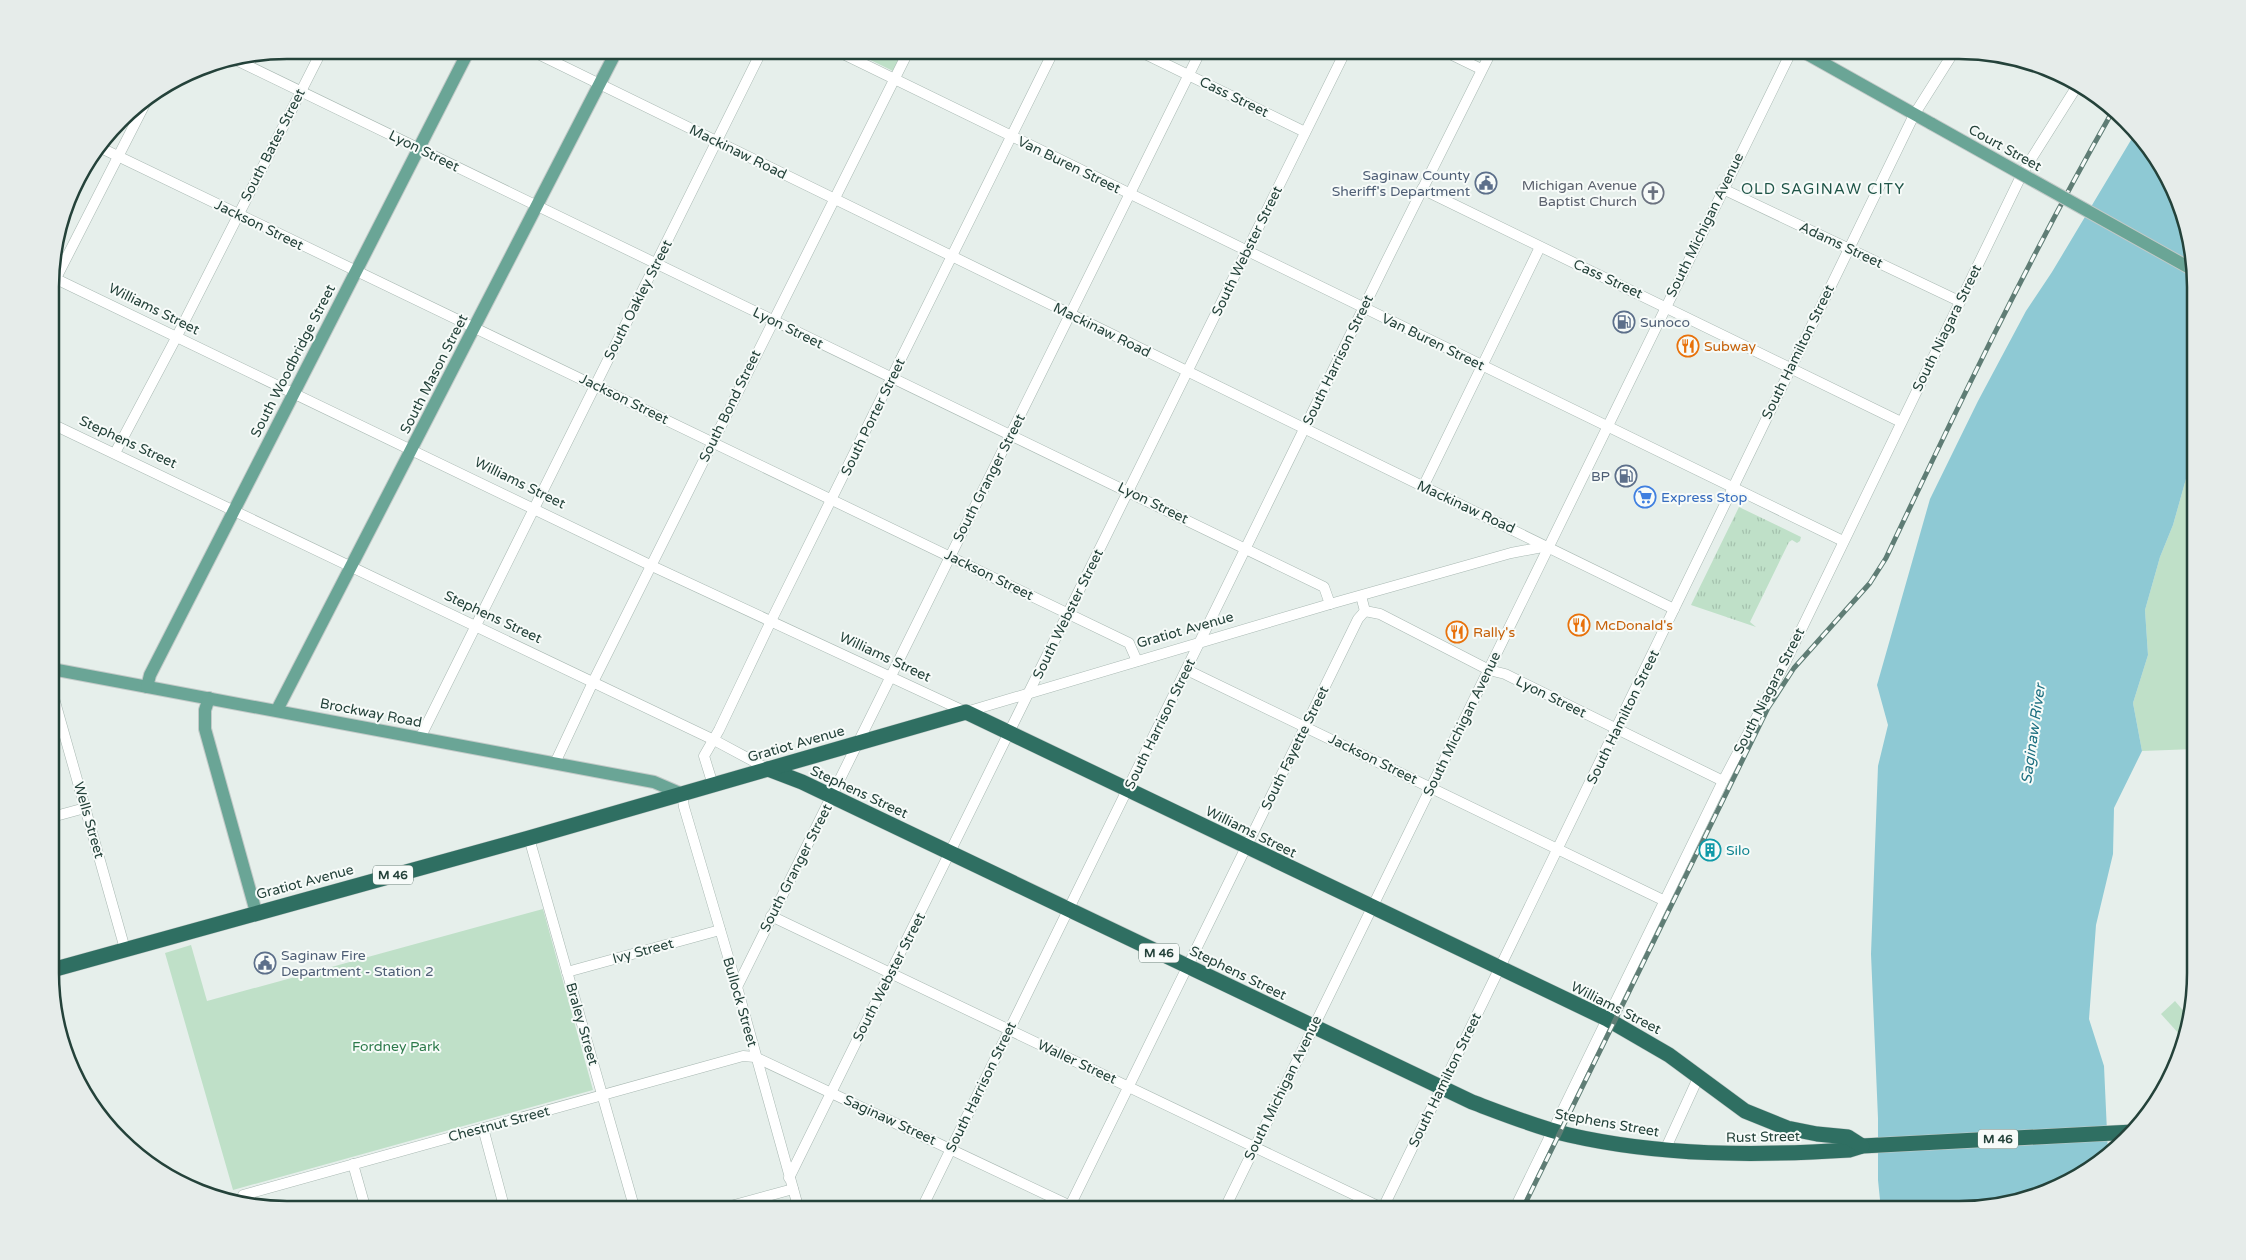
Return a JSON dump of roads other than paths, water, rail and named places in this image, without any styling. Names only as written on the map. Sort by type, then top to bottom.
[{"type":"highway","name":"Williams Street","points":[[966,712],[1246,848],[1607,1019],[1662,1051],[1744,1111],[1772,1123],[1817,1134],[1848,1137],[1862,1146]]},
{"type":"highway","name":"Gratiot Avenue","points":[[59,968],[529,838],[966,712]]},
{"type":"highway","name":"Stephens Street","points":[[768,768],[1492,1110],[1553,1130],[1602,1141],[1664,1150]]},
{"type":"highway","name":"M 46","points":[[1862,1146],[2121,1133]]},
{"type":"highway","name":"Rust Street","points":[[1664,1150],[1722,1154],[1765,1154],[1848,1150],[1862,1146]]},
{"type":"main road","name":"South Woodbridge Street","points":[[147,687],[150,675],[464,59]]},
{"type":"main road","name":"South Mason Street","points":[[277,710],[352,568],[612,59]]},
{"type":"main road","name":"Court Street","points":[[1816,59],[2186,266]]},
{"type":"main road","name":"Brockway Road","points":[[59,670],[654,782],[682,794]]},
{"type":"main road","points":[[209,698],[205,729],[256,912]]},
{"type":"street","name":"South Bates Street","points":[[114,453],[176,338],[318,59]]},
{"type":"street","name":"Mackinaw Road","points":[[548,59],[1674,609]]},
{"type":"street","name":"South Oakley Street","points":[[420,738],[474,626],[758,59]]},
{"type":"street","name":"Van Buren Street","points":[[854,59],[1843,541]]},
{"type":"street","name":"South Bond Street","points":[[555,763],[593,682],[905,59]]},
{"type":"street","name":"South Porter Street","points":[[712,785],[704,756],[714,740],[1050,59]]},
{"type":"street","name":"Cass Street","points":[[1156,59],[1305,132]]},
{"type":"street","name":"South Granger Street","points":[[737,987],[1197,59]]},
{"type":"street","name":"South Webster Street","points":[[789,1178],[951,854],[1342,59]]},
{"type":"street","points":[[1460,59],[1481,69]]},
{"type":"street","name":"South Harrison Street","points":[[925,1201],[1487,59]]},
{"type":"street","name":"South Michigan Avenue","points":[[1228,1201],[1370,907],[1432,787],[1722,189],[1787,59]]},
{"type":"street","name":"South Hamilton Street","points":[[1386,1201],[1617,729],[1848,248],[1914,115],[1949,59]]},
{"type":"street","name":"Lyon Street","points":[[242,63],[1324,587],[1330,604]]},
{"type":"street","name":"South Niagara Street","points":[[1518,1201],[1723,781],[1785,663],[2023,172],[2074,90]]},
{"type":"street","points":[[59,269],[141,112]]},
{"type":"street","name":"Jackson Street","points":[[104,150],[1129,642],[1137,661]]},
{"type":"street","name":"Cass Street","points":[[1422,189],[1901,422]]},
{"type":"street","name":"Adams Street","points":[[1722,189],[1959,301]]},
{"type":"street","points":[[1423,487],[1540,247]]},
{"type":"street","name":"Williams Street","points":[[59,284],[412,449],[652,566],[966,712]]},
{"type":"street","name":"Stephens Street","points":[[59,427],[714,740],[768,768]]},
{"type":"street","name":"Gratiot Avenue","points":[[966,712],[1330,604],[1511,553],[1548,546]]},
{"type":"street","points":[[1361,596],[1365,610]]},
{"type":"street","name":"Lyon Street","points":[[1365,610],[1380,614],[1489,670],[1505,674],[1723,781]]},
{"type":"street","name":"South Fayette Street","points":[[1076,1201],[1129,1087],[1358,619],[1365,610]]},
{"type":"street","name":"Jackson Street","points":[[1187,670],[1665,901]]},
{"type":"street","name":"Wells Street","points":[[59,717],[125,949]]},
{"type":"street","name":"Bullock Street","points":[[682,794],[684,807],[737,987],[796,1201]]},
{"type":"street","points":[[59,815],[85,808]]},
{"type":"street","name":"Braley Street","points":[[529,838],[633,1201]]},
{"type":"street","name":"Waller Street","points":[[771,916],[1365,1201]]},
{"type":"street","name":"Ivy Street","points":[[567,972],[720,930]]},
{"type":"street","name":"Chestnut Street","points":[[244,1195],[743,1056],[756,1057]]},
{"type":"street","name":"Saginaw Street","points":[[756,1057],[1059,1201]]},
{"type":"street","points":[[1664,1150],[1698,1078]]},
{"type":"street","points":[[483,1128],[503,1201]]},
{"type":"street","points":[[354,1164],[364,1201]]},
{"type":"street","points":[[749,1201],[793,1189]]},
{"type":"water","name":"Saginaw River","points":[[2132,138],[2149,160],[2164,186],[2175,214],[2183,243],[2187,272],[2187,475],[2145,610],[2148,655],[2133,703],[2142,751],[2114,808],[2113,854],[2096,925],[2089,1019],[2104,1066],[2108,1146],[2086,1163],[2060,1178],[2032,1189],[2003,1197],[1974,1201],[1880,1201],[1871,954],[1878,766],[1888,725],[1877,685],[1930,499],[1978,401],[2026,311],[2052,272]]},
{"type":"railway","points":[[1526,1201],[1768,708],[1794,668],[1870,583],[1886,558],[2022,278],[2110,116]]},
{"type":"place","name":"Saginaw County Sheriff's Department","points":[[1486,183]]},
{"type":"place","name":"Michigan Avenue Baptist Church","points":[[1653,193]]},
{"type":"place","name":"Sunoco","points":[[1624,322]]},
{"type":"place","name":"Subway","points":[[1688,346]]},
{"type":"place","name":"BP","points":[[1626,476]]},
{"type":"place","name":"Express Stop","points":[[1645,497]]},
{"type":"place","name":"McDonald's","points":[[1579,625]]},
{"type":"place","name":"Rally's","points":[[1457,632]]},
{"type":"place","name":"Silo","points":[[1710,850]]},
{"type":"place","name":"Saginaw Fire Department - Station 2","points":[[265,963]]},
{"type":"district","name":"OLD SAGINAW CITY","points":[[1823,189]]},
{"type":"park label","name":"Fordney Park","points":[[396,1046]]}]
